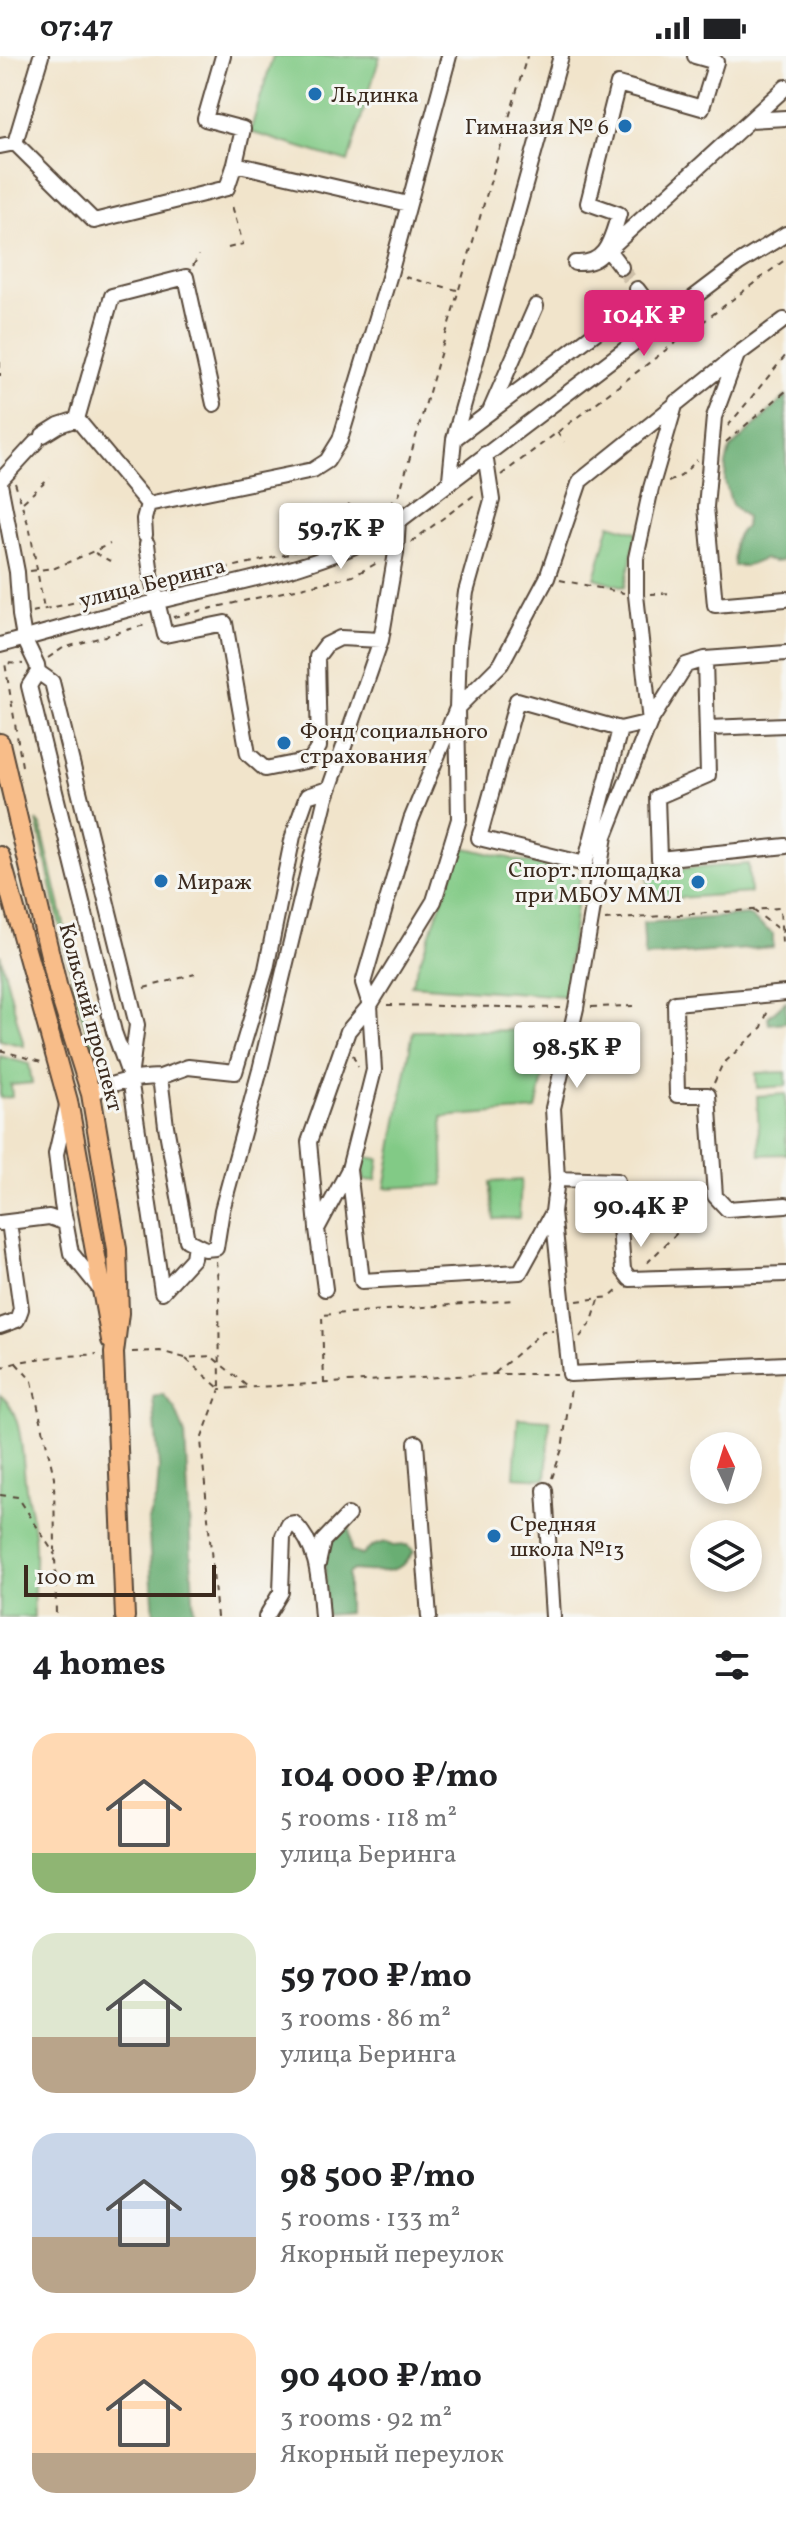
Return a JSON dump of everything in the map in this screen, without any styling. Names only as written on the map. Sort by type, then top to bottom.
[{"type":"main road","name":"Кольский проспект","points":[[0,743],[58,989],[91,1094],[117,1249],[119,1313],[114,1353]]},
{"type":"main road","name":"Кольский проспект","points":[[0,856],[68,1101],[114,1353],[125,1617]]},
{"type":"main road","points":[[96,1250],[107,1259],[117,1249]]},
{"type":"street","points":[[15,143],[41,56]]},
{"type":"street","points":[[15,143],[94,221],[227,188],[243,129],[205,119],[223,56]]},
{"type":"street","points":[[148,504],[313,470],[327,461],[340,440],[390,274],[449,56]]},
{"type":"street","points":[[450,479],[454,439],[561,56]]},
{"type":"street","points":[[608,250],[619,214],[588,203],[618,84],[702,108],[716,62],[695,56]]},
{"type":"street","points":[[575,263],[588,263],[608,250],[786,87]]},
{"type":"street","points":[[750,120],[786,118]]},
{"type":"street","points":[[0,146],[15,143]]},
{"type":"street","points":[[235,164],[408,204]]},
{"type":"street","name":"улица Беринга","points":[[0,645],[247,581],[340,552],[369,539],[398,521],[739,263],[786,234]]},
{"type":"street","points":[[608,250],[621,267]]},
{"type":"street","points":[[77,419],[112,296],[186,277],[214,404]]},
{"type":"street","points":[[454,439],[643,297],[637,289]]},
{"type":"street","points":[[488,415],[536,306]]},
{"type":"street","points":[[317,1229],[349,1169],[374,1070],[378,1005],[363,983],[411,820],[457,708],[501,664],[547,578],[580,481],[676,402],[784,320]]},
{"type":"street","points":[[737,355],[714,417],[706,507],[715,605],[786,599]]},
{"type":"street","points":[[650,722],[636,595],[636,558],[651,488],[676,402]]},
{"type":"street","points":[[77,419],[148,504]]},
{"type":"street","points":[[77,419],[59,425],[40,439],[3,479],[24,638],[38,668],[52,682],[137,1025],[130,1078]]},
{"type":"street","points":[[325,1289],[309,1142],[348,1031],[378,1005],[434,901],[459,819],[459,646],[466,592],[492,500],[485,454]]},
{"type":"street","points":[[148,504],[144,519],[146,540],[165,635],[225,623],[248,754],[265,769],[310,760],[319,747],[317,657],[326,645],[340,638],[381,640]]},
{"type":"street","points":[[160,1077],[187,1240],[205,1249],[216,1248],[222,1210],[260,1070],[328,789],[381,640],[396,553],[398,521]]},
{"type":"street","points":[[786,653],[705,659],[686,665],[650,722],[605,836],[576,1008],[553,1108],[557,1179],[553,1212],[570,1374],[786,1364]]},
{"type":"street","points":[[705,659],[708,775],[657,797],[659,859],[786,846]]},
{"type":"street","points":[[38,668],[29,686],[114,1032],[130,1078],[162,1292],[193,1258],[195,1244]]},
{"type":"street","points":[[620,729],[585,864],[479,838],[517,700],[620,729],[650,722]]},
{"type":"street","points":[[708,728],[786,725]]},
{"type":"street","points":[[91,1094],[130,1078],[160,1077],[188,1067],[235,1072],[266,969],[293,836],[307,796],[328,789]]},
{"type":"street","points":[[782,993],[675,1003],[677,1095],[708,1095],[715,1196],[727,1209],[786,1205]]},
{"type":"street","points":[[68,1101],[56,1154],[62,1204],[71,1253],[101,1290]]},
{"type":"street","points":[[349,1169],[362,1281],[520,1272],[553,1212]]},
{"type":"street","points":[[557,1179],[617,1181],[623,1270],[630,1279],[786,1274]]},
{"type":"street","points":[[49,1217],[62,1204]]},
{"type":"street","points":[[0,1326],[17,1320],[21,1309],[5,1223],[49,1217],[66,1223]]},
{"type":"street","points":[[416,1443],[429,1617]]},
{"type":"street","points":[[545,1490],[553,1617]]},
{"type":"street","points":[[322,1617],[318,1564],[323,1541],[348,1515]]},
{"type":"street","points":[[266,1617],[281,1592],[283,1536],[289,1524],[294,1523],[303,1532],[318,1564]]},
{"type":"path","points":[[227,188],[243,244],[228,248]]},
{"type":"path","points":[[489,484],[786,259]]},
{"type":"path","points":[[390,274],[458,290]]},
{"type":"path","points":[[721,446],[728,424],[786,355]]},
{"type":"path","points":[[0,361],[0,376]]},
{"type":"path","points":[[557,431],[564,442]]},
{"type":"path","points":[[22,503],[50,478]]},
{"type":"path","points":[[3,479],[18,488],[39,570],[45,610]]},
{"type":"path","points":[[17,572],[55,568],[110,544]]},
{"type":"path","points":[[94,552],[110,561]]},
{"type":"path","points":[[547,578],[636,595],[674,593]]},
{"type":"path","points":[[38,668],[63,648],[162,621]]},
{"type":"path","points":[[5,663],[23,772]]},
{"type":"path","points":[[601,921],[786,907]]},
{"type":"path","points":[[780,908],[785,944]]},
{"type":"path","points":[[752,910],[782,932]]},
{"type":"path","points":[[782,932],[786,926]]},
{"type":"path","points":[[142,989],[195,974]]},
{"type":"path","points":[[708,1095],[722,1065],[762,1027],[772,998],[782,993]]},
{"type":"path","points":[[378,1005],[634,1006]]},
{"type":"path","points":[[0,1050],[42,1062]]},
{"type":"path","points":[[354,1058],[357,1067]]},
{"type":"path","points":[[639,1271],[711,1200]]},
{"type":"path","points":[[678,1202],[694,1218]]},
{"type":"path","points":[[216,1248],[220,1389],[201,1440],[217,1617]]},
{"type":"path","points":[[563,1302],[610,1297]]},
{"type":"path","points":[[568,1353],[592,1321],[599,1299]]},
{"type":"path","points":[[324,1384],[322,1315],[514,1300]]},
{"type":"path","points":[[494,1374],[543,1331],[566,1330]]},
{"type":"path","points":[[0,1368],[50,1356],[160,1351],[185,1358],[211,1356],[250,1389]]},
{"type":"path","points":[[185,1358],[220,1389],[494,1374],[570,1374],[571,1397],[562,1449],[545,1490]]},
{"type":"path","points":[[16,1362],[32,1381],[54,1477],[56,1617]]},
{"type":"path","points":[[0,1495],[18,1497],[55,1555]]},
{"type":"green space","name":"Льдинка","points":[[273,56],[380,56],[348,162],[250,132]]},
{"type":"green space","points":[[786,396],[786,514],[780,519],[784,548],[782,561],[764,559],[747,566],[734,566],[734,544],[745,527],[746,517],[732,505],[725,482],[730,449]]},
{"type":"green space","points":[[610,524],[637,532],[625,587],[595,578]]},
{"type":"green space","points":[[37,821],[41,826],[87,1023],[102,1070],[94,1056],[76,994]]},
{"type":"green space","points":[[462,847],[580,875],[565,996],[411,985]]},
{"type":"green space","name":"Спорт. площадка при МБОУ ММЛ","points":[[748,864],[750,893],[649,900],[647,872]]},
{"type":"green space","points":[[748,915],[773,934],[773,947],[645,957],[643,923]]},
{"type":"green space","points":[[0,954],[24,1046],[0,1040]]},
{"type":"green space","points":[[786,1001],[786,1022],[769,1024],[768,1017]]},
{"type":"green space","points":[[553,1030],[536,1110],[442,1117],[444,1185],[385,1188],[413,1031]]},
{"type":"green space","points":[[0,1056],[29,1064],[32,1083],[11,1085],[12,1097],[0,1098]]},
{"type":"green space","points":[[786,1072],[786,1086],[757,1088],[756,1073]]},
{"type":"green space","points":[[786,1094],[786,1154],[760,1155],[757,1096]]},
{"type":"green space","points":[[366,1157],[379,1159],[376,1180],[364,1181]]},
{"type":"green space","points":[[521,1180],[519,1218],[494,1219],[490,1182]]},
{"type":"green space","points":[[163,1394],[175,1409],[185,1434],[194,1617],[154,1617],[148,1520],[157,1495],[159,1468],[153,1397]]},
{"type":"green space","points":[[0,1395],[14,1415],[21,1441],[34,1535],[34,1617],[0,1617]]},
{"type":"green space","points":[[518,1418],[550,1420],[546,1479],[514,1477]]},
{"type":"green space","points":[[349,1523],[351,1551],[362,1555],[373,1546],[385,1542],[393,1546],[407,1545],[414,1551],[396,1569],[353,1570],[348,1574],[348,1613],[326,1615],[325,1549]]},
{"type":"tunnel","points":[[621,267],[637,289]]},
{"type":"place","name":"Льдинка","points":[[315,94]]},
{"type":"place","name":"Гимназия № 6","points":[[625,126]]},
{"type":"place","name":"Фонд социального страхования","points":[[284,743]]},
{"type":"place","name":"Мираж","points":[[161,881]]},
{"type":"place","name":"Спорт. площадка при МБОУ ММЛ","points":[[698,882]]},
{"type":"place","name":"Средняя школа №13","points":[[494,1536]]}]
